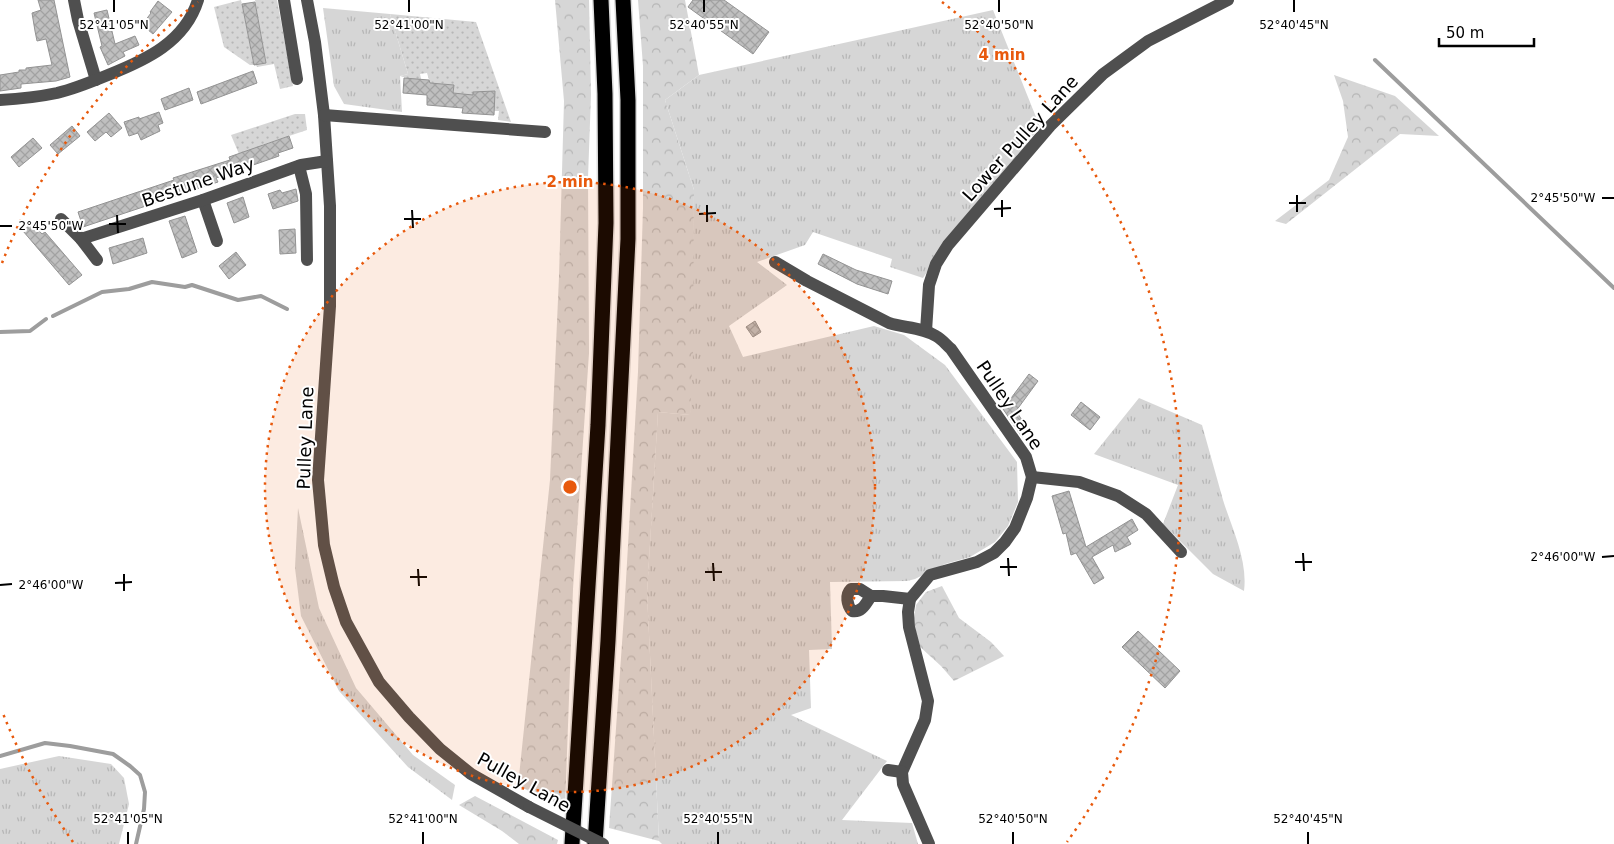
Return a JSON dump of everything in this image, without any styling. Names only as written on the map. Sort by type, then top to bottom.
[{"type":"highway","points":[[572,844],[598,425],[606,222],[606,94],[601,0]]},
{"type":"highway","points":[[595,844],[608,651],[628,239],[628,100],[623,0]]},
{"type":"street","points":[[74,0],[96,80]]},
{"type":"street","points":[[0,100],[54,94],[96,80],[140,62],[170,42],[187,24],[198,0]]},
{"type":"street","points":[[284,0],[297,79]]},
{"type":"street","name":"Pulley Lane","points":[[307,0],[315,42],[324,115],[330,206],[330,306],[318,480],[324,545],[334,587],[346,622],[379,682],[440,749],[471,774],[529,807],[603,844]]},
{"type":"street","name":"Lower Pulley Lane","points":[[926,330],[929,285],[936,264],[948,245],[1050,126],[1103,74],[1148,41],[1228,0]]},
{"type":"street","points":[[324,115],[545,132]]},
{"type":"street","name":"Bestune Way","points":[[81,239],[203,200],[298,166],[327,161]]},
{"type":"street","points":[[298,166],[306,194],[307,260]]},
{"type":"street","points":[[203,200],[217,242]]},
{"type":"street","points":[[61,219],[81,239],[97,260]]},
{"type":"street","name":"Pulley Lane","points":[[775,262],[807,281],[889,323],[926,330],[938,336],[951,350],[1026,457],[1032,478],[1028,498],[1015,528],[1006,542],[994,553],[977,562],[930,575],[910,599]]},
{"type":"street","points":[[1032,478],[1079,482],[1118,496],[1146,514],[1181,552]]},
{"type":"street","points":[[871,596],[910,599],[908,612],[909,626],[928,702],[925,720],[902,772],[904,784],[929,844]]},
{"type":"street","points":[[888,770],[902,772]]},
{"type":"green space","points":[[241,0],[253,61],[256,61],[257,65],[266,62],[255,0],[277,0],[293,86],[280,89],[274,64],[257,67],[256,65],[250,65],[224,47],[214,7]]},
{"type":"green space","points":[[555,0],[589,0],[591,95],[588,178],[589,353],[573,589],[565,807],[518,786],[550,480],[559,277],[564,101]]},
{"type":"green space","points":[[638,0],[685,0],[699,75],[665,100],[694,190],[693,352],[690,415],[658,412],[647,593],[659,841],[609,828],[638,372],[643,208],[643,66]]},
{"type":"green space","points":[[323,8],[390,14],[408,74],[400,76],[402,112],[344,104],[334,86]]},
{"type":"green space","points":[[993,10],[1040,127],[951,236],[923,278],[890,267],[892,259],[813,232],[805,245],[757,262],[787,285],[729,326],[743,357],[874,326],[904,335],[945,365],[1017,462],[1018,502],[1008,526],[995,542],[970,557],[945,564],[907,581],[830,582],[832,649],[809,650],[811,708],[791,715],[887,761],[842,820],[912,823],[918,844],[662,844],[659,841],[647,593],[658,412],[690,415],[694,190],[665,100],[699,75]]},
{"type":"green space","points":[[390,14],[476,22],[511,122],[498,120],[499,111],[494,111],[488,91],[483,91],[483,93],[473,98],[453,93],[454,85],[430,83],[427,73],[420,74],[422,83],[400,76],[408,74]]},
{"type":"green space","points":[[1334,75],[1395,96],[1439,136],[1400,134],[1286,224],[1275,221],[1329,180],[1348,137],[1343,101]]},
{"type":"green space","points":[[295,114],[305,114],[307,130],[262,145],[263,149],[239,154],[231,135]]},
{"type":"green space","points":[[1139,398],[1202,425],[1241,556],[1245,579],[1244,591],[1213,574],[1163,524],[1178,485],[1094,454]]},
{"type":"green space","points":[[298,508],[319,608],[356,688],[413,755],[455,785],[452,800],[408,767],[339,691],[301,616],[295,568]]},
{"type":"green space","points":[[942,586],[959,618],[991,642],[1004,656],[954,681],[918,645],[914,618],[916,605],[926,592]]},
{"type":"green space","points":[[59,756],[111,764],[124,778],[129,804],[119,844],[0,844],[0,769]]},
{"type":"green space","points":[[475,796],[558,840],[557,844],[519,844],[502,831],[459,805]]},
{"type":"building","points":[[38,0],[54,0],[70,77],[56,81],[21,84],[21,88],[0,91],[0,75],[19,72],[19,70],[26,70],[26,68],[52,65],[46,39],[37,41],[32,13],[41,10]]},
{"type":"building","points":[[693,0],[724,0],[769,32],[753,54],[688,7]]},
{"type":"building","points":[[158,1],[172,12],[153,34],[142,25]]},
{"type":"building","points":[[255,2],[266,63],[254,65],[242,4]]},
{"type":"building","points":[[107,10],[115,44],[135,36],[139,45],[123,52],[125,56],[108,65],[100,47],[102,46],[94,13]]},
{"type":"building","points":[[253,71],[257,83],[201,104],[197,92]]},
{"type":"building","points":[[404,78],[454,85],[453,93],[473,95],[473,92],[495,91],[494,115],[462,113],[463,108],[427,105],[427,95],[403,93]]},
{"type":"building","points":[[189,88],[193,100],[165,110],[161,99]]},
{"type":"building","points":[[159,112],[163,123],[158,125],[160,131],[141,140],[138,133],[129,136],[124,122]]},
{"type":"building","points":[[109,113],[122,128],[111,137],[106,132],[95,141],[87,132]]},
{"type":"building","points":[[72,126],[80,136],[58,154],[50,145]]},
{"type":"building","points":[[289,136],[293,148],[278,153],[279,156],[216,178],[218,182],[83,227],[78,212],[230,160],[229,157]]},
{"type":"building","points":[[33,138],[42,148],[19,167],[11,157]]},
{"type":"building","points":[[296,189],[298,201],[273,209],[268,194],[280,190],[282,193]]},
{"type":"building","points":[[243,197],[249,217],[234,223],[227,203]]},
{"type":"building","points":[[185,216],[197,252],[182,258],[169,221]]},
{"type":"building","points":[[32,223],[42,234],[45,232],[82,275],[69,285],[23,231]]},
{"type":"building","points":[[295,229],[296,253],[280,254],[279,230]]},
{"type":"building","points":[[143,238],[147,253],[113,264],[109,248]]},
{"type":"building","points":[[236,252],[246,265],[229,279],[219,266]]},
{"type":"building","points":[[823,254],[856,270],[892,281],[888,294],[857,284],[818,264]]},
{"type":"building","points":[[755,321],[761,332],[753,337],[746,327]]},
{"type":"building","points":[[1029,374],[1038,381],[1016,411],[1030,432],[1022,437],[1003,409]]},
{"type":"building","points":[[1081,402],[1100,417],[1090,430],[1071,415]]},
{"type":"building","points":[[1069,491],[1086,547],[1132,519],[1138,530],[1127,537],[1131,544],[1115,552],[1113,545],[1092,557],[1104,578],[1094,584],[1076,553],[1071,555],[1066,533],[1063,534],[1052,496]]},
{"type":"building","points":[[1138,631],[1180,671],[1165,688],[1122,647]]},
{"type":"waterway","points":[[1375,60],[1614,288]]},
{"type":"waterway","points":[[53,316],[102,292],[129,289],[152,282],[185,287],[192,285],[238,300],[261,296],[287,309]]},
{"type":"waterway","points":[[0,332],[30,331],[46,319]]},
{"type":"waterway","points":[[0,756],[45,743],[113,754],[140,775],[145,792],[144,809],[136,844]]}]
